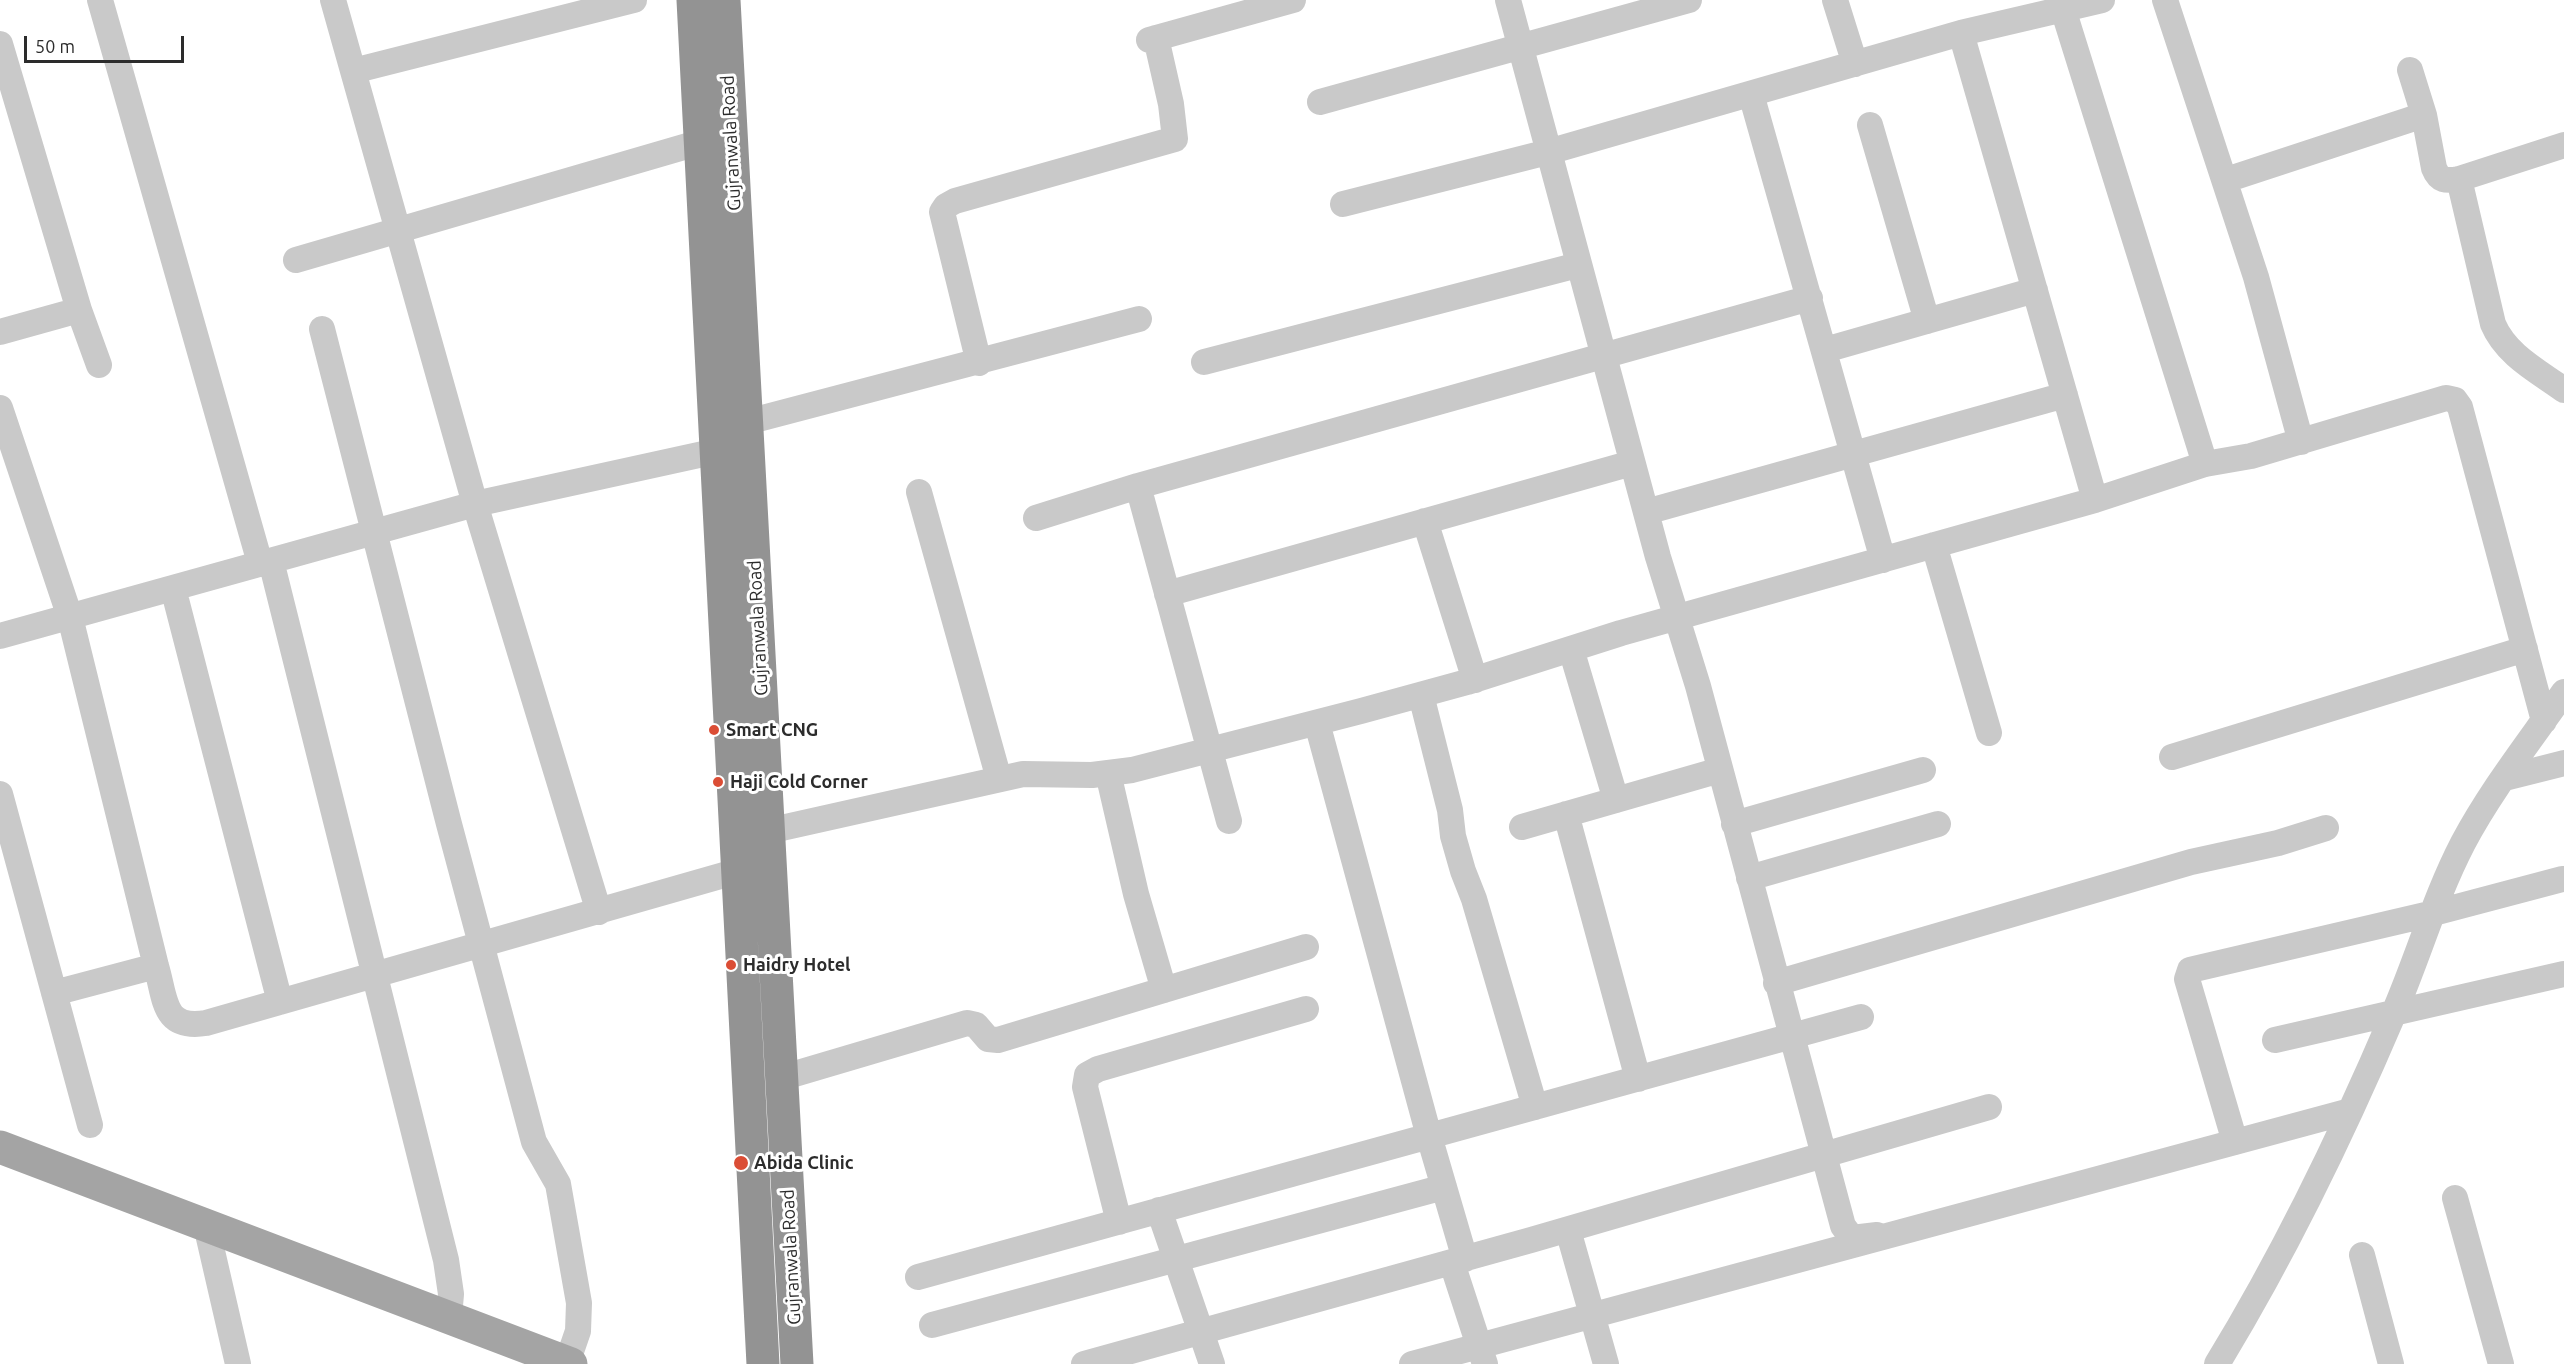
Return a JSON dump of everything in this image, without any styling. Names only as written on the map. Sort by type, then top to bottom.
[{"type":"highway","name":"Gujranwala Road","points":[[693,0],[763,1364]]},
{"type":"highway","name":"Gujranwala Road","points":[[724,0],[797,1364]]},
{"type":"main road","points":[[0,1147],[449,1317],[554,1360]]},
{"type":"street","points":[[100,0],[266,562],[374,973],[446,1260],[451,1294],[449,1317]]},
{"type":"street","points":[[333,0],[475,504],[598,912]]},
{"type":"street","points":[[353,71],[634,0]]},
{"type":"street","points":[[979,363],[942,212],[946,206],[955,201],[1171,142],[1176,136],[1153,39],[1257,5],[1293,0]]},
{"type":"street","points":[[1508,0],[1632,463],[1720,770],[1845,1231],[1852,1238],[1877,1235],[1882,1238]]},
{"type":"street","points":[[1320,102],[1689,0]]},
{"type":"street","points":[[1835,0],[1855,63]]},
{"type":"street","points":[[1343,204],[1548,152],[1961,33],[2102,0]]},
{"type":"street","points":[[2164,0],[2226,180],[2256,277],[2301,441]]},
{"type":"street","points":[[2063,9],[2205,464]]},
{"type":"street","points":[[1961,33],[2095,500]]},
{"type":"street","points":[[0,44],[79,310],[99,365]]},
{"type":"street","points":[[2410,70],[2424,115],[2437,176],[2447,181],[2564,145]]},
{"type":"street","points":[[1751,94],[1773,180],[1810,298],[1883,560]]},
{"type":"street","points":[[2226,180],[2424,115]]},
{"type":"street","points":[[1870,125],[1927,321]]},
{"type":"street","points":[[296,260],[701,142]]},
{"type":"street","points":[[2459,179],[2493,324],[2499,338],[2510,351],[2564,390]]},
{"type":"street","points":[[1204,362],[1578,265]]},
{"type":"street","points":[[1825,351],[2035,290]]},
{"type":"street","points":[[1036,518],[1138,486],[1810,298]]},
{"type":"street","points":[[0,332],[79,310]]},
{"type":"street","points":[[747,422],[1139,320]]},
{"type":"street","points":[[322,329],[373,532],[534,1142],[558,1184],[579,1303],[578,1331],[554,1360]]},
{"type":"street","points":[[1646,512],[2065,395]]},
{"type":"street","points":[[768,831],[1023,774],[1108,773],[1317,723],[1475,680],[1677,618],[2095,500],[2205,464],[2251,456],[2446,398],[2458,403],[2544,721]]},
{"type":"street","points":[[0,408],[70,617],[156,966],[169,1011],[177,1022],[206,1023],[374,973],[482,945],[738,871]]},
{"type":"street","points":[[0,636],[475,504],[717,451]]},
{"type":"street","points":[[1167,594],[1632,463]]},
{"type":"street","points":[[1138,486],[1229,821]]},
{"type":"street","points":[[919,492],[999,779]]},
{"type":"street","points":[[1425,521],[1475,680]]},
{"type":"street","points":[[1934,545],[1989,733]]},
{"type":"street","points":[[173,588],[280,1002]]},
{"type":"street","points":[[1571,649],[1616,800]]},
{"type":"street","points":[[2172,757],[2524,650]]},
{"type":"street","points":[[2217,1364],[2322,1176],[2394,1013],[2430,915],[2465,840],[2564,692]]},
{"type":"street","points":[[1421,695],[1463,871],[1474,899],[1535,1107]]},
{"type":"street","points":[[1317,723],[1444,1187],[1458,1261],[1483,1355]]},
{"type":"street","points":[[2505,778],[2564,763]]},
{"type":"street","points":[[1522,827],[1720,770]]},
{"type":"street","points":[[1734,824],[1923,770]]},
{"type":"street","points":[[1108,773],[1136,894],[1164,990]]},
{"type":"street","points":[[0,794],[90,1125]]},
{"type":"street","points":[[1566,814],[1638,1079]]},
{"type":"street","points":[[1749,878],[1938,824]]},
{"type":"street","points":[[1776,982],[2191,862],[2278,843],[2326,828]]},
{"type":"street","points":[[2235,1142],[2187,979],[2190,970],[2430,915],[2562,879]]},
{"type":"street","points":[[781,1078],[967,1023],[976,1024],[988,1039],[998,1040],[1306,948]]},
{"type":"street","points":[[54,993],[156,966]]},
{"type":"street","points":[[2275,1040],[2564,974]]},
{"type":"street","points":[[1119,1222],[1085,1087],[1087,1075],[1098,1068],[1306,1009]]},
{"type":"street","points":[[918,1277],[1861,1017]]},
{"type":"street","points":[[1084,1364],[1568,1230],[1989,1107]]},
{"type":"street","points":[[1412,1364],[1483,1355],[1593,1315],[2350,1111]]},
{"type":"street","points":[[932,1325],[1444,1187]]},
{"type":"street","points":[[2455,1198],[2501,1364]]},
{"type":"street","points":[[1159,1210],[1212,1364]]},
{"type":"street","points":[[206,1225],[238,1364]]},
{"type":"street","points":[[1568,1230],[1606,1364]]},
{"type":"street","points":[[2362,1255],[2387,1363]]},
{"type":"place","name":"Smart CNG","points":[[714,730]]},
{"type":"place","name":"Haji Cold Corner","points":[[718,782]]},
{"type":"place","name":"Haidry Hotel","points":[[731,965]]},
{"type":"place","name":"Abida Clinic","points":[[741,1163]]}]
